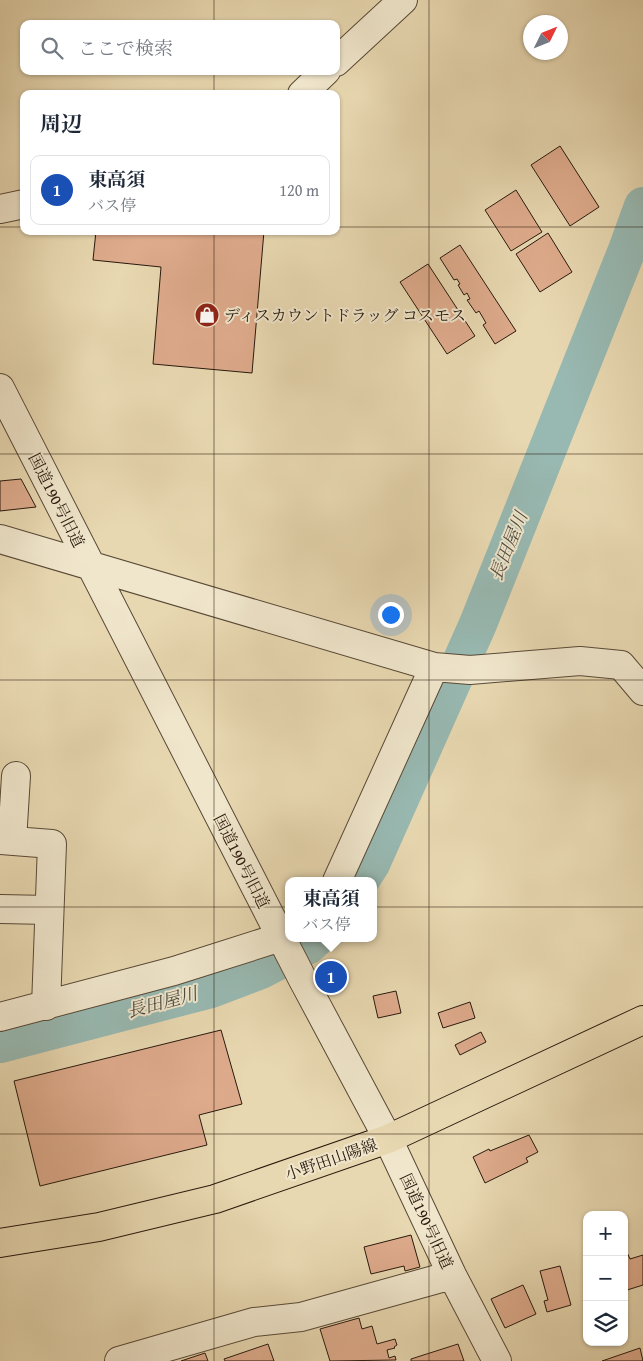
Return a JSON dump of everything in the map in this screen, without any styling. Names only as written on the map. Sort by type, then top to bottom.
[{"type":"main road","name":"小野田山陽線","points":[[0,1243],[100,1227],[215,1199],[388,1139],[643,1020]]},
{"type":"street","points":[[340,58],[403,0]]},
{"type":"street","points":[[306,90],[322,75]]},
{"type":"street","points":[[0,209],[20,205]]},
{"type":"street","name":"国道190号旧道","points":[[0,388],[284,937]]},
{"type":"street","points":[[0,539],[437,667],[470,670],[580,661],[621,665],[643,691]]},
{"type":"street","points":[[339,877],[383,776],[437,667]]},
{"type":"street","points":[[16,776],[6,841],[52,844],[46,1006]]},
{"type":"street","points":[[0,910],[49,910]]},
{"type":"street","points":[[0,1017],[174,971],[284,937]]},
{"type":"street","name":"国道190号旧道","points":[[286,942],[302,978],[388,1139],[452,1275],[497,1361]]},
{"type":"street","points":[[119,1361],[254,1322],[300,1317],[452,1275]]},
{"type":"building","points":[[560,146],[599,207],[570,226],[531,165]]},
{"type":"building","points":[[516,190],[542,232],[511,251],[485,210]]},
{"type":"building","points":[[548,233],[572,272],[540,292],[516,254]]},
{"type":"building","name":"ディスカウントドラッグ コスモス","points":[[96,235],[264,235],[252,373],[153,364],[161,267],[93,260]]},
{"type":"building","points":[[460,245],[516,331],[495,344],[483,325],[486,323],[479,311],[476,313],[467,300],[470,299],[467,293],[464,295],[457,279],[454,280],[440,258]]},
{"type":"building","points":[[428,264],[475,336],[447,354],[400,282]]},
{"type":"building","points":[[21,479],[36,507],[0,511],[0,481]]},
{"type":"building","points":[[396,991],[401,1013],[378,1018],[373,996]]},
{"type":"building","points":[[470,1002],[475,1018],[443,1028],[438,1013]]},
{"type":"building","points":[[221,1030],[242,1104],[199,1115],[207,1145],[40,1186],[14,1081]]},
{"type":"building","points":[[481,1032],[486,1042],[460,1055],[455,1045]]},
{"type":"building","points":[[529,1135],[538,1152],[526,1158],[528,1162],[485,1183],[473,1157],[489,1149],[490,1151]]},
{"type":"building","points":[[411,1235],[420,1267],[405,1271],[404,1266],[371,1274],[364,1247]]},
{"type":"building","points":[[628,1255],[630,1259],[643,1255],[643,1285],[628,1290]]},
{"type":"building","points":[[560,1266],[571,1305],[547,1312],[544,1301],[548,1300],[540,1271]]},
{"type":"building","points":[[523,1285],[536,1314],[505,1328],[491,1299]]},
{"type":"building","points":[[359,1318],[362,1329],[372,1326],[377,1344],[395,1339],[397,1345],[395,1348],[387,1350],[389,1358],[395,1356],[396,1360],[330,1361],[320,1329]]},
{"type":"building","points":[[268,1344],[274,1361],[225,1361],[224,1359]]},
{"type":"building","points":[[458,1344],[464,1361],[411,1361],[411,1359]]},
{"type":"building","points":[[640,1348],[643,1361],[602,1361]]},
{"type":"building","points":[[205,1353],[208,1361],[181,1361]]},
{"type":"waterway","name":"長田屋川","points":[[363,877],[371,864],[478,624],[643,206]]},
{"type":"waterway","name":"長田屋川","points":[[0,1044],[211,989],[261,970],[312,942]]},
{"type":"place","name":"ディスカウントドラッグ コスモス","points":[[207,315]]},
{"type":"place","name":"東高須","points":[[331,977]]}]
